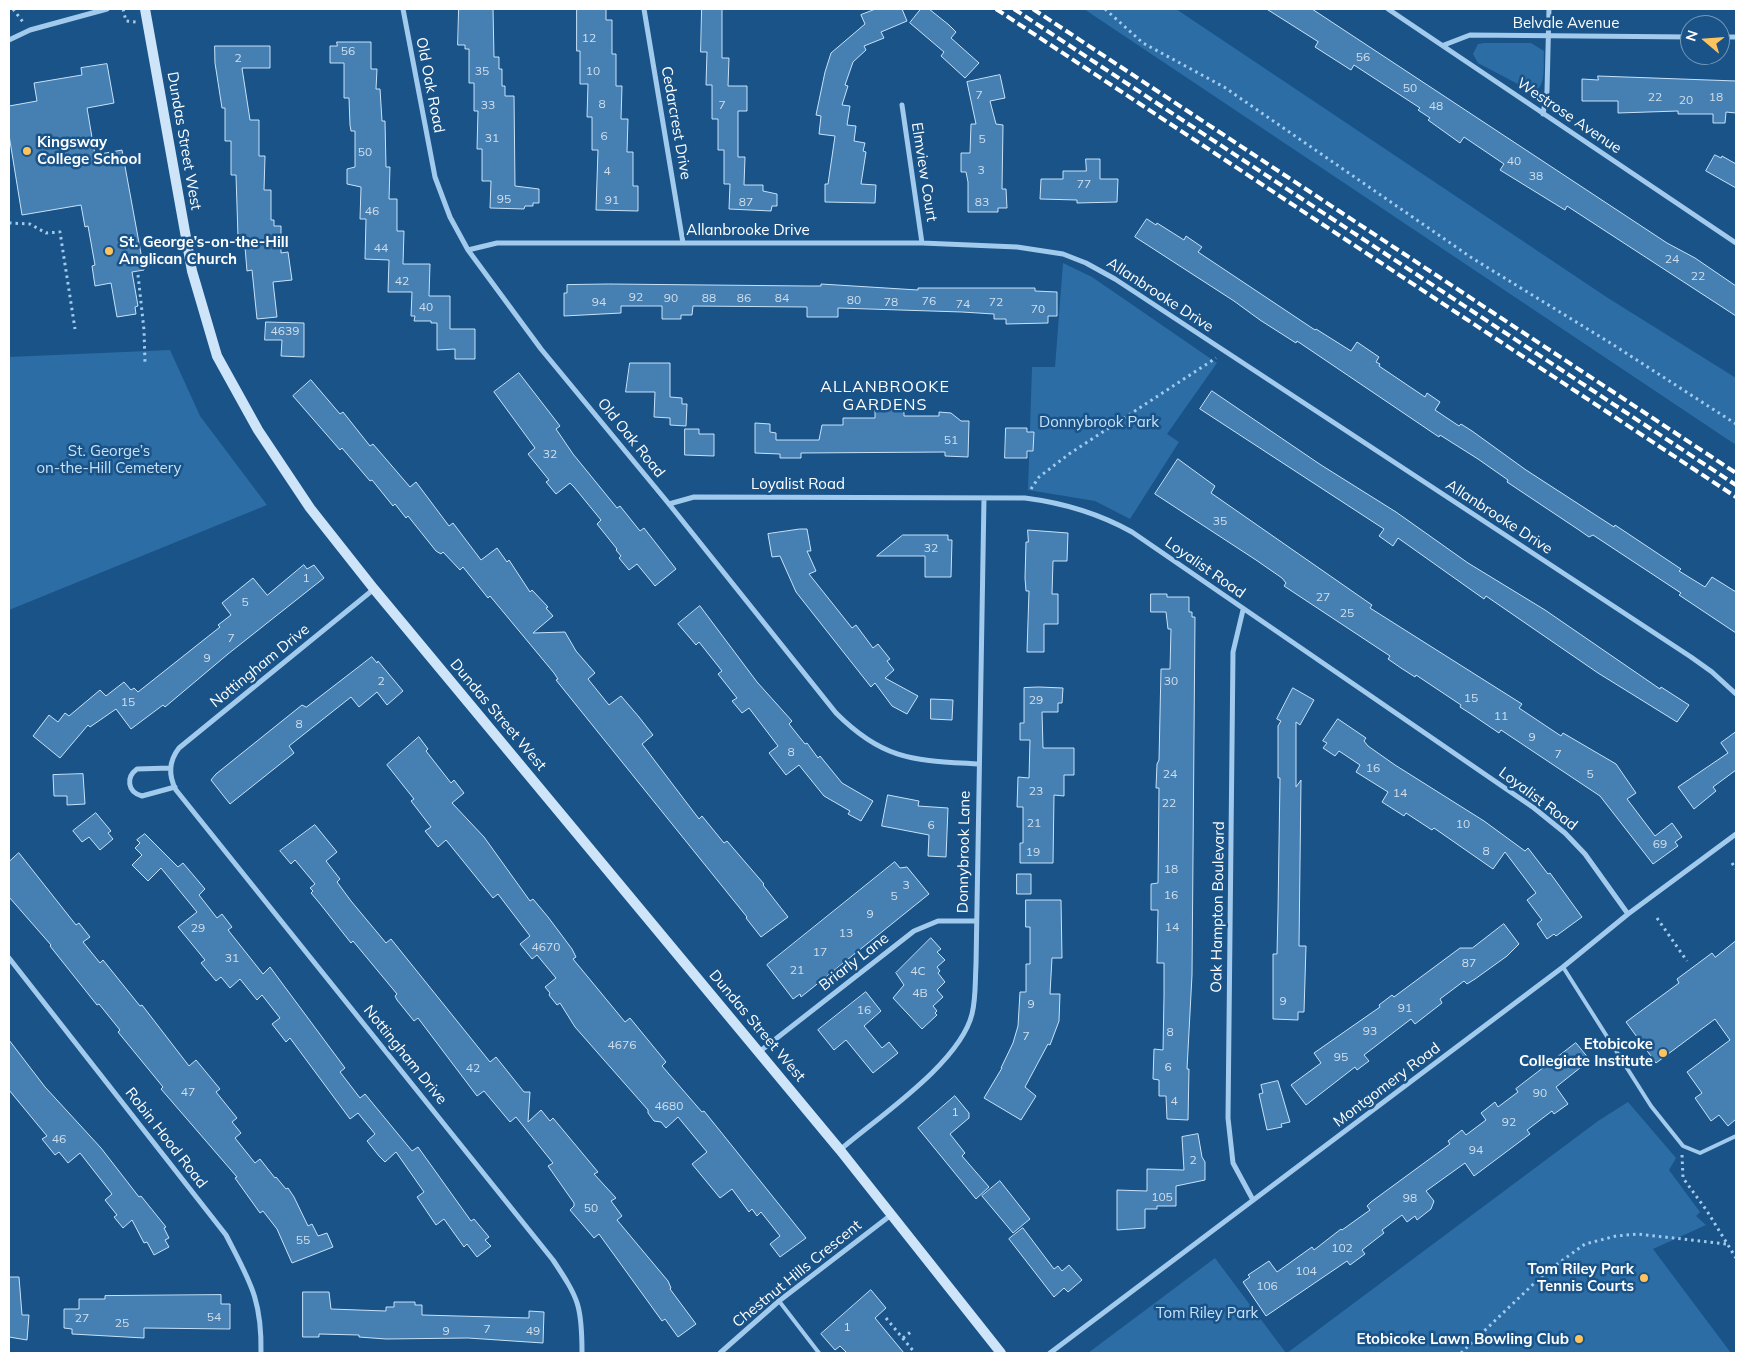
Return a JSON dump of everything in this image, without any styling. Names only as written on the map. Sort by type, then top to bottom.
[{"type":"main road","name":"Dundas Street West","points":[[145,9],[192,271],[217,356],[258,430],[310,508],[374,589],[840,1150],[1001,1353]]},
{"type":"street","points":[[9,40],[30,30],[107,9]]},
{"type":"street","name":"Old Oak Road","points":[[403,9],[435,177],[450,217],[468,250],[541,349],[669,504],[836,713],[854,731],[889,753],[905,757],[978,764]]},
{"type":"street","name":"Cedarcrest Drive","points":[[644,9],[683,243]]},
{"type":"street","name":"Westrose Avenue","points":[[1388,9],[1736,242]]},
{"type":"street","points":[[1543,114],[1547,91],[1549,9]]},
{"type":"street","name":"Belvale Avenue","points":[[1444,45],[1470,35],[1680,36]]},
{"type":"street","name":"Elmview Court","points":[[902,105],[922,243]]},
{"type":"street","name":"Allanbrooke Drive","points":[[468,250],[497,243],[922,243],[1017,247],[1063,254],[1086,263],[1116,280],[1691,657],[1712,672],[1736,694]]},
{"type":"street","name":"Loyalist Road","points":[[669,504],[694,496],[1025,498],[1081,509],[1116,523],[1547,818],[1585,854],[1628,914]]},
{"type":"street","name":"Donnybrook Lane","points":[[840,1150],[942,1065],[964,1034],[972,1015],[976,921],[984,498]]},
{"type":"street","name":"Nottingham Drive","points":[[374,589],[179,748],[173,757],[170,768],[175,787],[553,1260],[574,1293],[580,1307],[582,1353]]},
{"type":"street","name":"Oak Hampton Boulevard","points":[[1243,610],[1233,652],[1228,1118],[1233,1163],[1253,1200]]},
{"type":"street","points":[[170,768],[137,768],[131,775],[129,784],[134,792],[142,796],[175,787]]},
{"type":"street","name":"Montgomery Road","points":[[1050,1353],[1563,967],[1628,914],[1736,834]]},
{"type":"street","name":"Briarly Lane","points":[[759,1052],[914,931],[938,921],[976,921]]},
{"type":"street","name":"Robin Hood Road","points":[[9,958],[226,1235],[246,1271],[257,1298],[261,1318],[261,1353]]},
{"type":"street","name":"Chestnut Hills Crescent","points":[[720,1353],[779,1301],[891,1216]]},
{"type":"lane","points":[[1563,967],[1651,1106],[1683,1146],[1700,1153],[1736,1136]]},
{"type":"lane","points":[[779,1301],[819,1353]]},
{"type":"path","points":[[13,9],[30,30]]},
{"type":"path","points":[[123,9],[126,21]]},
{"type":"path","points":[[1105,9],[1143,43],[1224,87],[1472,258],[1612,344],[1736,424]]},
{"type":"path","points":[[9,223],[30,224],[46,233],[60,232],[75,329]]},
{"type":"path","points":[[138,275],[144,330],[145,363]]},
{"type":"path","points":[[1025,498],[1039,478],[1060,460],[1224,352]]},
{"type":"path","points":[[1732,863],[1736,869]]},
{"type":"path","points":[[1657,918],[1687,961]]},
{"type":"path","points":[[1683,1146],[1683,1178],[1707,1210],[1736,1258]]},
{"type":"path","points":[[1461,1353],[1545,1273],[1585,1244],[1616,1236],[1638,1234],[1726,1244]]},
{"type":"path","points":[[886,1318],[915,1353]]},
{"type":"path","points":[[903,1338],[912,1331]]},
{"type":"green space","points":[[1084,9],[1176,9],[1608,298],[1736,378],[1736,445]]},
{"type":"green space","points":[[1531,43],[1544,51],[1542,81],[1537,90],[1533,92],[1478,63],[1473,54],[1478,44]]},
{"type":"green space","name":"Donnybrook Park","points":[[1063,263],[1092,277],[1217,363],[1167,434],[1179,442],[1130,519],[1095,501],[1028,490],[1032,367],[1055,367]]},
{"type":"green space","name":"St. George’s on-the-Hill Cemetery","points":[[170,350],[200,416],[267,505],[9,610],[9,357]]},
{"type":"green space","points":[[1628,1102],[1676,1158],[1669,1170],[1700,1212],[1696,1216],[1706,1225],[1653,1249],[1731,1353],[1287,1353],[1598,1121]]},
{"type":"green space","name":"Tom Riley Park","points":[[1215,1258],[1286,1353],[1088,1353]]},
{"type":"building","points":[[459,9],[493,9],[494,57],[499,57],[499,69],[502,69],[502,86],[505,86],[505,96],[514,96],[515,186],[539,189],[539,203],[533,203],[533,206],[525,206],[524,209],[490,208],[491,181],[482,181],[482,149],[477,149],[478,111],[474,111],[474,83],[469,83],[469,49],[465,49],[465,45],[458,45]]},
{"type":"building","points":[[577,9],[606,9],[606,20],[612,20],[612,54],[616,54],[616,86],[622,86],[621,119],[628,119],[627,152],[633,152],[633,186],[638,186],[638,211],[596,210],[598,150],[592,150],[592,117],[587,117],[588,84],[580,84],[580,51],[577,51]]},
{"type":"building","points":[[702,9],[722,9],[722,58],[729,58],[728,86],[747,86],[747,111],[738,111],[738,157],[745,157],[744,185],[763,185],[763,191],[777,194],[777,206],[772,206],[771,211],[729,209],[730,184],[724,184],[724,150],[718,150],[718,119],[712,119],[712,85],[706,85],[707,52],[701,52]]},
{"type":"building","points":[[876,9],[902,9],[907,21],[881,32],[884,38],[864,46],[866,50],[853,62],[845,85],[848,86],[842,105],[850,106],[847,125],[856,126],[854,141],[865,143],[863,151],[866,152],[861,184],[876,185],[875,203],[825,202],[825,184],[828,184],[835,136],[819,134],[821,116],[816,115],[825,72],[831,53],[865,24],[861,15]]},
{"type":"building","points":[[921,9],[929,9],[949,25],[956,32],[951,38],[979,63],[965,78],[941,56],[944,52],[910,23]]},
{"type":"building","points":[[1267,9],[1312,9],[1667,243],[1695,258],[1736,286],[1736,316],[1567,206],[1565,210],[1500,170],[1504,164],[1464,137],[1460,143],[1428,120],[1430,118],[1418,110],[1420,108],[1354,65],[1351,70],[1315,47],[1318,42]]},
{"type":"building","points":[[337,42],[371,42],[371,69],[377,69],[376,89],[380,89],[382,121],[385,121],[386,167],[390,167],[389,199],[397,199],[397,231],[404,231],[403,264],[430,264],[429,296],[450,296],[450,329],[475,329],[475,359],[455,359],[455,349],[437,350],[437,323],[414,321],[415,316],[411,316],[412,292],[388,292],[389,260],[365,259],[366,219],[360,219],[361,187],[347,184],[347,169],[355,167],[355,131],[351,131],[349,98],[344,98],[344,63],[330,63],[330,46],[337,46]]},
{"type":"building","points":[[215,46],[270,46],[270,68],[242,68],[250,120],[259,120],[259,156],[265,156],[264,190],[271,190],[271,220],[274,220],[274,226],[281,226],[281,253],[288,252],[292,280],[273,282],[277,317],[257,319],[252,270],[247,271],[245,247],[242,247],[242,237],[238,237],[236,175],[231,175],[231,141],[225,141],[225,108],[222,108],[215,63]]},
{"type":"building","points":[[107,64],[114,103],[87,108],[95,155],[122,150],[144,270],[132,272],[138,306],[135,307],[136,314],[117,317],[111,283],[95,286],[92,266],[95,265],[88,226],[85,227],[81,205],[22,215],[9,135],[9,106],[37,101],[34,83],[82,75],[81,68]]},
{"type":"building","points":[[1000,75],[1005,98],[990,101],[996,124],[1003,125],[1002,189],[1006,189],[1007,208],[998,208],[998,212],[968,212],[968,182],[966,172],[961,172],[961,153],[970,153],[971,124],[976,124],[967,82]]},
{"type":"building","points":[[1598,76],[1736,81],[1736,113],[1726,112],[1725,123],[1713,123],[1713,114],[1678,114],[1678,111],[1618,113],[1618,101],[1582,101],[1582,79],[1598,80]]},
{"type":"building","points":[[1715,155],[1721,158],[1722,156],[1736,164],[1736,188],[1706,171]]},
{"type":"building","points":[[1086,159],[1100,159],[1100,179],[1118,179],[1117,202],[1077,203],[1077,200],[1040,199],[1041,179],[1063,179],[1063,171],[1086,171]]},
{"type":"building","points":[[1147,219],[1184,240],[1186,236],[1202,247],[1198,252],[1315,330],[1351,351],[1357,342],[1379,357],[1376,362],[1380,364],[1379,366],[1425,397],[1427,393],[1440,402],[1435,410],[1459,426],[1461,424],[1472,431],[1526,470],[1614,527],[1615,525],[1681,569],[1679,571],[1705,587],[1712,577],[1736,592],[1736,633],[1679,595],[1681,593],[1593,535],[1589,537],[1507,482],[1508,480],[1478,459],[1440,435],[1439,437],[1297,341],[1296,343],[1260,320],[1135,237]]},
{"type":"building","points":[[821,284],[918,290],[918,288],[1035,288],[1035,291],[1057,292],[1057,316],[1048,316],[1048,323],[1006,324],[1006,319],[994,319],[994,314],[962,312],[838,308],[838,317],[807,317],[807,307],[693,306],[692,315],[681,315],[681,319],[662,319],[662,306],[621,306],[621,313],[564,316],[564,293],[567,293],[567,285],[821,286]]},
{"type":"building","points":[[266,322],[304,323],[304,357],[281,356],[282,340],[265,340]]},
{"type":"building","points":[[630,363],[670,363],[670,397],[682,398],[682,404],[687,404],[686,426],[670,425],[670,418],[654,417],[655,392],[626,392]]},
{"type":"building","points":[[519,373],[560,426],[556,429],[573,454],[617,508],[620,506],[640,531],[644,528],[676,569],[655,586],[637,564],[629,570],[619,558],[621,556],[617,549],[597,524],[601,520],[574,487],[570,483],[556,494],[546,482],[549,480],[528,454],[535,448],[494,392]]},
{"type":"building","points":[[311,380],[340,414],[343,412],[370,446],[373,444],[410,487],[416,482],[449,526],[453,523],[481,560],[497,548],[507,562],[509,560],[530,592],[532,590],[548,607],[546,608],[553,616],[533,633],[565,632],[576,651],[595,673],[588,679],[609,705],[621,696],[639,717],[653,735],[642,744],[699,819],[702,816],[724,843],[727,841],[764,884],[788,917],[761,937],[747,917],[556,680],[558,679],[554,673],[490,596],[488,598],[463,567],[460,570],[443,552],[441,554],[436,551],[408,516],[406,518],[395,504],[393,506],[372,480],[370,481],[342,448],[340,450],[293,396]]},
{"type":"building","points":[[1212,391],[1321,465],[1396,512],[1468,563],[1545,610],[1660,689],[1661,687],[1689,705],[1677,722],[1598,673],[1486,596],[1484,599],[1398,538],[1393,546],[1379,536],[1384,529],[1200,409]]},
{"type":"building","points":[[904,408],[904,416],[939,416],[939,412],[951,413],[961,421],[969,421],[968,457],[945,456],[945,452],[801,453],[801,458],[780,458],[780,454],[755,453],[755,423],[770,424],[770,432],[776,433],[776,440],[819,440],[822,425],[843,425],[843,418],[875,418],[875,409]]},
{"type":"building","points":[[1006,428],[1027,428],[1027,432],[1034,432],[1033,451],[1027,451],[1027,458],[1005,458]]},
{"type":"building","points":[[685,429],[699,429],[699,434],[714,434],[714,456],[685,455]]},
{"type":"building","points":[[1178,459],[1215,486],[1211,493],[1372,605],[1370,608],[1522,704],[1519,708],[1561,736],[1563,733],[1616,764],[1636,793],[1627,799],[1655,836],[1672,823],[1682,837],[1675,842],[1678,846],[1653,864],[1600,796],[1501,730],[1499,733],[1416,675],[1415,677],[1401,668],[1388,659],[1390,656],[1284,586],[1286,583],[1282,578],[1155,494]]},
{"type":"building","points":[[807,529],[811,551],[807,551],[816,571],[809,574],[852,628],[856,625],[873,648],[878,644],[890,659],[887,661],[894,670],[885,678],[918,696],[907,714],[892,706],[875,683],[871,687],[796,592],[780,556],[772,557],[768,534]]},
{"type":"building","points":[[1028,530],[1068,533],[1067,561],[1053,561],[1052,594],[1058,594],[1058,624],[1044,624],[1044,652],[1027,652],[1029,591],[1026,591],[1025,578]]},
{"type":"building","points":[[903,535],[948,535],[948,540],[952,540],[951,577],[925,577],[925,556],[877,556]]},
{"type":"building","points":[[304,565],[307,569],[314,565],[324,578],[165,707],[163,705],[131,729],[116,709],[90,727],[88,725],[60,758],[33,736],[49,715],[58,722],[65,713],[69,716],[100,690],[106,696],[124,682],[131,690],[134,688],[138,692],[220,627],[218,625],[231,615],[222,603],[253,578],[267,595]]},
{"type":"building","points":[[1151,594],[1167,594],[1167,597],[1189,597],[1189,612],[1192,612],[1192,617],[1195,617],[1192,975],[1187,1069],[1189,1069],[1188,1120],[1167,1119],[1166,1096],[1159,1096],[1159,1080],[1153,1079],[1154,1049],[1163,1050],[1164,963],[1157,963],[1158,910],[1151,910],[1151,884],[1158,883],[1159,788],[1156,788],[1157,764],[1159,760],[1161,669],[1170,669],[1171,629],[1168,629],[1166,612],[1151,612]]},
{"type":"building","points":[[700,606],[757,682],[792,721],[789,724],[805,744],[807,743],[818,758],[820,756],[842,783],[873,801],[861,821],[848,814],[850,811],[824,796],[799,765],[786,775],[769,753],[778,746],[749,708],[742,713],[732,701],[737,698],[718,674],[722,671],[699,642],[696,645],[678,624]]},
{"type":"building","points":[[372,657],[377,663],[378,661],[403,691],[387,705],[377,692],[359,707],[351,697],[289,746],[294,753],[230,804],[211,780],[216,774],[302,705],[306,707]]},
{"type":"building","points":[[1024,688],[1063,688],[1062,703],[1058,703],[1058,712],[1042,712],[1043,748],[1074,748],[1074,775],[1064,775],[1064,796],[1054,795],[1053,863],[1020,863],[1020,843],[1023,843],[1023,807],[1017,807],[1018,777],[1029,778],[1030,740],[1020,740],[1020,723],[1024,723]]},
{"type":"building","points":[[1293,688],[1314,700],[1300,725],[1296,722],[1296,787],[1301,780],[1299,946],[1306,946],[1304,1012],[1298,1012],[1298,1020],[1273,1019],[1273,954],[1277,954],[1278,910],[1280,778],[1278,778],[1278,726],[1281,721],[1277,719]]},
{"type":"building","points":[[931,699],[953,700],[952,720],[931,719]]},
{"type":"building","points":[[1338,719],[1366,738],[1364,741],[1368,746],[1395,765],[1484,821],[1525,851],[1528,848],[1548,874],[1550,873],[1582,917],[1556,936],[1554,934],[1547,939],[1537,924],[1542,920],[1527,900],[1536,893],[1505,852],[1493,869],[1434,828],[1432,830],[1406,813],[1404,816],[1382,802],[1388,792],[1356,772],[1360,765],[1339,751],[1335,756],[1323,748],[1327,743],[1323,741]]},
{"type":"building","points":[[1736,732],[1736,770],[1713,787],[1716,791],[1694,809],[1678,787],[1728,753],[1721,743]]},
{"type":"building","points":[[419,737],[428,749],[426,751],[451,783],[454,780],[464,793],[452,803],[484,837],[530,901],[533,899],[548,917],[572,949],[576,957],[573,959],[625,1022],[630,1018],[666,1062],[662,1066],[702,1112],[704,1111],[806,1238],[780,1257],[770,1244],[780,1236],[761,1212],[757,1216],[752,1209],[749,1212],[732,1189],[720,1198],[692,1164],[707,1152],[678,1117],[666,1128],[661,1122],[654,1121],[648,1110],[575,1027],[560,1003],[557,1005],[549,995],[550,993],[545,987],[556,978],[537,955],[532,959],[520,944],[530,936],[498,894],[493,898],[446,840],[438,847],[425,831],[431,827],[411,801],[414,799],[387,765]]},
{"type":"building","points":[[83,774],[85,804],[67,805],[67,796],[54,796],[53,775]]},
{"type":"building","points":[[888,795],[919,801],[918,806],[948,808],[946,857],[928,856],[929,835],[882,826]]},
{"type":"building","points":[[96,813],[111,831],[108,833],[113,839],[100,850],[89,837],[82,842],[73,831]]},
{"type":"building","points":[[315,825],[337,852],[326,861],[340,879],[337,882],[351,901],[386,943],[391,939],[490,1062],[496,1057],[524,1092],[530,1092],[528,1122],[541,1110],[550,1121],[553,1118],[598,1172],[594,1174],[616,1198],[611,1201],[622,1216],[617,1220],[668,1281],[670,1289],[696,1324],[678,1337],[665,1319],[662,1321],[599,1234],[594,1238],[570,1210],[574,1203],[548,1166],[553,1163],[516,1117],[510,1122],[484,1091],[477,1096],[418,1018],[414,1021],[397,1000],[395,996],[397,994],[353,941],[351,943],[311,893],[313,891],[310,888],[315,884],[295,860],[291,864],[280,851]]},
{"type":"building","points":[[145,834],[178,867],[183,863],[205,889],[199,895],[217,918],[222,914],[232,927],[228,930],[263,974],[270,967],[345,1068],[340,1072],[360,1098],[365,1094],[412,1151],[418,1147],[471,1221],[474,1219],[489,1237],[485,1240],[491,1246],[477,1257],[467,1244],[464,1247],[444,1219],[436,1225],[417,1197],[424,1192],[396,1152],[385,1162],[379,1156],[367,1141],[375,1134],[358,1113],[350,1119],[290,1038],[286,1042],[272,1024],[280,1018],[262,995],[257,1000],[240,979],[230,988],[221,977],[216,981],[201,963],[205,960],[178,927],[197,912],[161,868],[148,881],[132,865],[142,855],[135,848],[140,843],[137,840]]},
{"type":"building","points":[[19,853],[76,925],[79,923],[90,937],[83,942],[100,963],[103,960],[140,1006],[142,1005],[189,1066],[196,1060],[220,1089],[216,1092],[237,1118],[232,1122],[241,1133],[235,1138],[255,1163],[260,1159],[275,1178],[286,1189],[288,1188],[308,1226],[312,1224],[318,1236],[327,1233],[333,1247],[292,1263],[277,1229],[263,1211],[260,1213],[235,1178],[237,1177],[161,1089],[163,1087],[118,1032],[120,1030],[99,1004],[97,1005],[51,945],[9,897],[9,862]]},
{"type":"building","points":[[895,862],[900,868],[907,867],[929,894],[801,997],[800,994],[793,999],[767,965]]},
{"type":"building","points":[[1017,874],[1031,874],[1031,894],[1017,894]]},
{"type":"building","points":[[1026,900],[1061,900],[1062,958],[1052,958],[1050,994],[1060,994],[1059,1021],[1050,1045],[1048,1044],[1025,1087],[1036,1096],[1021,1120],[984,1098],[1002,1068],[1013,1043],[1018,1026],[1020,992],[1026,992],[1026,964],[1030,964],[1030,927],[1026,927]]},
{"type":"building","points":[[1504,924],[1519,944],[1507,956],[1467,984],[1464,981],[1440,999],[1442,1003],[1415,1024],[1411,1019],[1364,1055],[1369,1061],[1357,1070],[1355,1067],[1306,1105],[1291,1085],[1321,1063],[1314,1053],[1380,1007],[1379,1005],[1392,995],[1394,997],[1460,948],[1472,948]]},
{"type":"building","points":[[931,938],[941,949],[937,952],[945,960],[937,967],[940,971],[938,973],[945,982],[937,990],[943,997],[933,1006],[937,1011],[935,1013],[937,1015],[922,1029],[893,998],[904,985],[896,973]]},
{"type":"building","name":"Etobicoke Collegiate Institute","points":[[1736,941],[1736,1119],[1728,1126],[1719,1115],[1711,1121],[1695,1098],[1702,1093],[1687,1072],[1730,1040],[1715,1019],[1656,1063],[1626,1022],[1679,983],[1677,979],[1712,953],[1715,957]]},
{"type":"building","points":[[866,992],[881,1011],[864,1026],[882,1048],[889,1042],[898,1053],[873,1073],[846,1040],[834,1050],[818,1030]]},
{"type":"building","points":[[9,1040],[45,1087],[101,1148],[139,1197],[141,1196],[166,1227],[164,1228],[169,1238],[165,1240],[169,1247],[154,1255],[147,1242],[144,1243],[132,1220],[123,1228],[114,1217],[117,1215],[105,1200],[112,1194],[80,1153],[68,1163],[59,1152],[55,1155],[42,1139],[47,1136],[9,1090]]},
{"type":"building","points":[[1576,1043],[1590,1060],[1556,1087],[1568,1104],[1554,1114],[1552,1111],[1527,1130],[1530,1134],[1474,1176],[1465,1163],[1426,1191],[1434,1201],[1431,1209],[1417,1220],[1415,1216],[1407,1222],[1402,1215],[1382,1230],[1384,1233],[1362,1250],[1365,1254],[1350,1265],[1347,1261],[1266,1316],[1243,1282],[1250,1277],[1248,1275],[1269,1261],[1277,1272],[1312,1247],[1314,1250],[1370,1210],[1367,1206],[1371,1202],[1450,1144],[1448,1141],[1462,1130],[1466,1135],[1486,1120],[1481,1113],[1495,1102],[1498,1107],[1518,1092],[1516,1089]]},
{"type":"building","points":[[1278,1081],[1290,1122],[1281,1124],[1282,1127],[1267,1130],[1259,1094],[1263,1093],[1261,1085]]},
{"type":"building","points":[[955,1096],[969,1113],[969,1118],[950,1134],[965,1153],[962,1156],[989,1187],[976,1199],[918,1128]]},
{"type":"building","points":[[1198,1134],[1202,1157],[1205,1162],[1205,1180],[1176,1186],[1176,1206],[1157,1206],[1157,1209],[1145,1209],[1145,1228],[1117,1230],[1117,1190],[1147,1191],[1147,1169],[1184,1170],[1182,1137]]},
{"type":"building","points":[[1000,1181],[1030,1219],[1013,1233],[982,1196]]},
{"type":"building","points":[[1023,1228],[1054,1269],[1058,1266],[1062,1271],[1069,1265],[1082,1280],[1068,1292],[1064,1288],[1054,1297],[1009,1239]]},
{"type":"building","points":[[9,1277],[19,1277],[22,1315],[29,1315],[27,1340],[9,1337]]},
{"type":"building","points":[[871,1290],[886,1308],[875,1318],[904,1353],[847,1353],[840,1346],[835,1350],[821,1334]]},
{"type":"building","points":[[303,1292],[329,1292],[331,1309],[386,1311],[386,1307],[394,1307],[394,1302],[415,1302],[415,1305],[422,1305],[422,1315],[529,1318],[529,1311],[544,1312],[543,1343],[468,1338],[386,1339],[359,1337],[359,1335],[319,1334],[319,1337],[303,1337]]},
{"type":"building","points":[[221,1295],[221,1304],[230,1304],[230,1329],[144,1328],[144,1338],[72,1334],[72,1329],[64,1328],[64,1309],[79,1309],[79,1299],[105,1299],[105,1296]]},
{"type":"railway","points":[[996,9],[1736,497]]},
{"type":"railway","points":[[1014,9],[1736,485]]},
{"type":"railway","points":[[1033,9],[1736,473]]},
{"type":"place","name":"Kingsway College School","points":[[27,151]]},
{"type":"place","name":"St. George’s-on-the-Hill Anglican Church","points":[[109,251]]},
{"type":"place","name":"Etobicoke Collegiate Institute","points":[[1663,1053]]},
{"type":"place","name":"Tom Riley Park Tennis Courts","points":[[1644,1278]]},
{"type":"place","name":"Etobicoke Lawn Bowling Club","points":[[1579,1339]]},
{"type":"district","name":"ALLANBROOKE GARDENS","points":[[885,396]]}]
